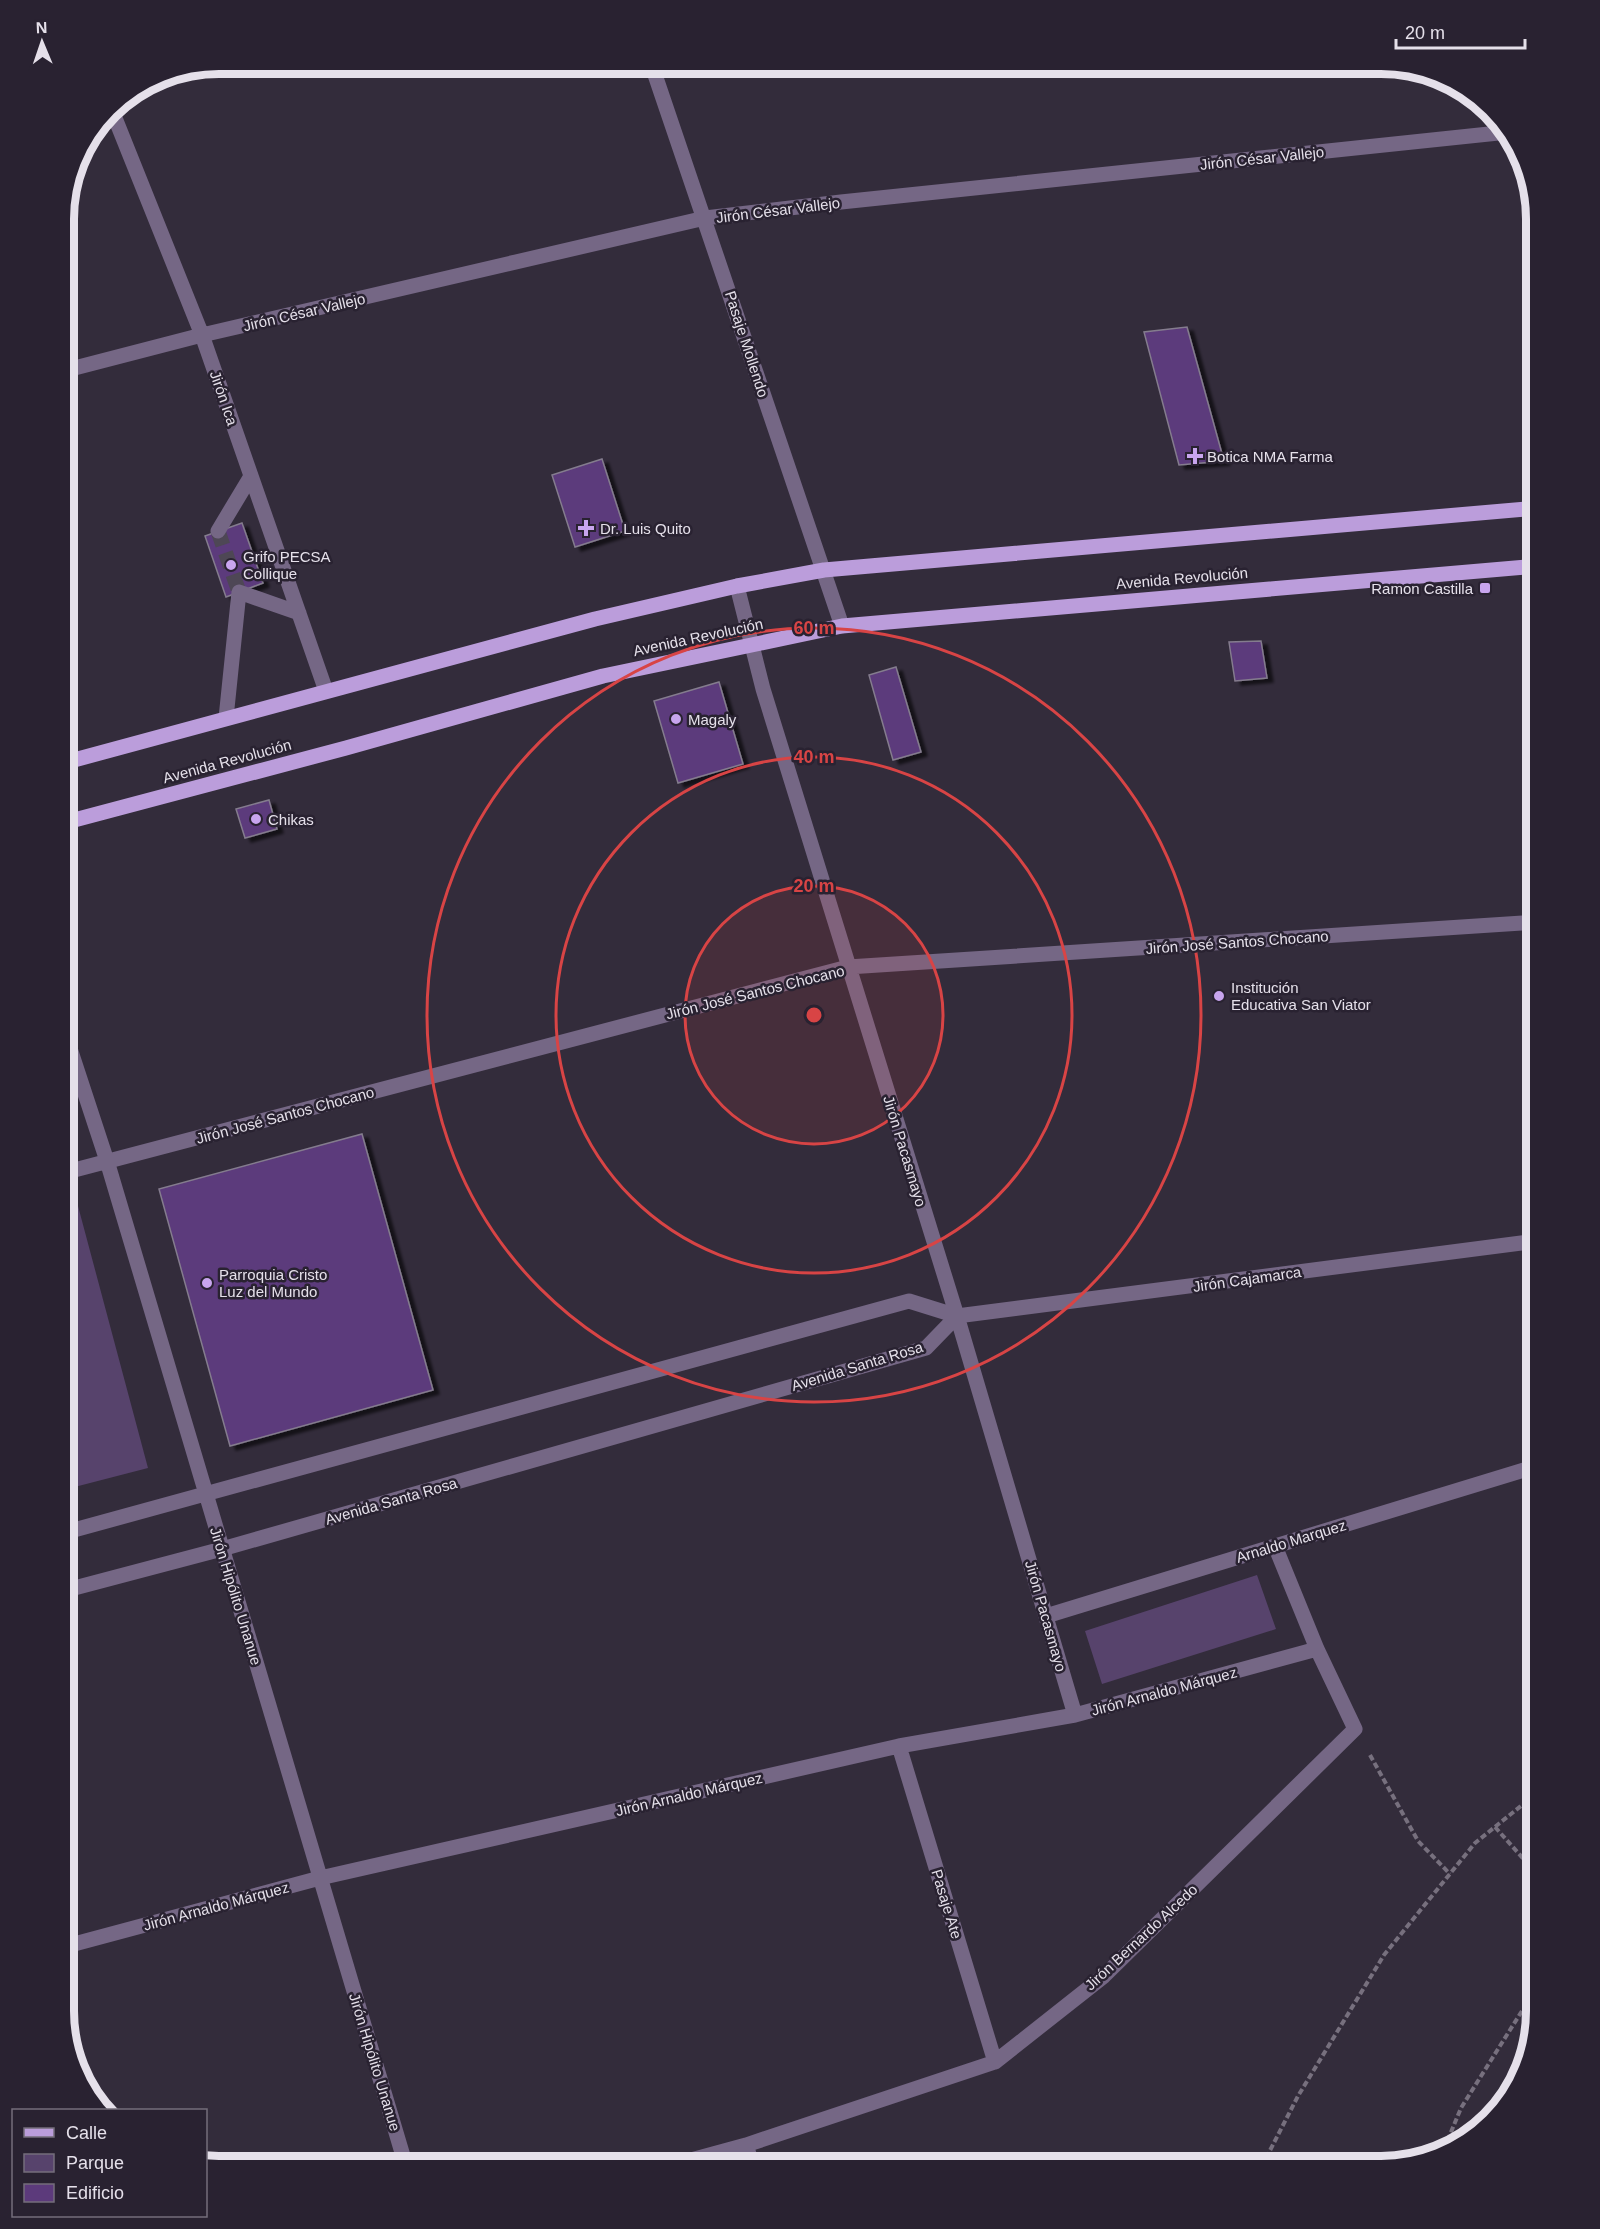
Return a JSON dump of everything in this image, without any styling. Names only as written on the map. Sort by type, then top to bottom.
[{"type":"main road","points":[[74,760],[595,619],[737,586],[824,570],[1526,509]]},
{"type":"main road","name":"Avenida Revolución","points":[[74,820],[357,745],[603,676],[842,626],[1526,567]]},
{"type":"street","name":"Pasaje Mollendo","points":[[655,74],[842,626]]},
{"type":"street","name":"Jirón Ica","points":[[115,117],[202,335],[326,691]]},
{"type":"street","name":"Jirón César Vallejo","points":[[74,368],[202,335],[705,218],[1498,133]]},
{"type":"street","points":[[218,531],[251,476]]},
{"type":"street","name":"Jirón Pacasmayo","points":[[737,586],[763,689],[957,1316],[1075,1715]]},
{"type":"street","points":[[226,718],[239,592],[299,614]]},
{"type":"street","name":"Jirón José Santos Chocano","points":[[74,1170],[848,967],[1526,923]]},
{"type":"street","name":"Jirón Hipólito Unanue","points":[[74,1060],[107,1161],[403,2155]]},
{"type":"street","name":"Jirón Cajamarca","points":[[957,1316],[1526,1242]]},
{"type":"street","points":[[74,1530],[909,1301],[957,1316]]},
{"type":"street","name":"Avenida Santa Rosa","points":[[74,1588],[222,1549],[926,1348],[957,1316]]},
{"type":"street","name":"Arnaldo Marquez","points":[[1046,1616],[1526,1469]]},
{"type":"street","points":[[1275,1546],[1317,1649],[1355,1729]]},
{"type":"street","name":"Jirón Arnaldo Márquez","points":[[74,1944],[320,1878],[899,1746],[1075,1715],[1317,1649]]},
{"type":"street","name":"Jirón Bernardo Alcedo","points":[[708,2155],[746,2145],[994,2062],[1104,1976],[1355,1729]]},
{"type":"street","name":"Pasaje Ate","points":[[899,1746],[994,2062]]},
{"type":"street","points":[[746,2145],[749,2155]]},
{"type":"path","points":[[1355,1729],[1418,1841],[1450,1874]]},
{"type":"path","points":[[1267,2156],[1298,2096],[1384,1955],[1475,1843],[1526,1802]]},
{"type":"path","points":[[1495,1827],[1526,1862]]},
{"type":"path","points":[[1448,2139],[1461,2108],[1526,2005]]},
{"type":"green space","points":[[78,1206],[148,1468],[74,1487],[74,1207]]},
{"type":"green space","points":[[1257,1575],[1276,1629],[1102,1684],[1085,1631]]},
{"type":"building","points":[[1187,327],[1224,461],[1179,465],[1144,332]]},
{"type":"building","points":[[602,459],[625,531],[575,547],[552,475]]},
{"type":"building","points":[[242,523],[263,583],[226,597],[205,536]]},
{"type":"building","points":[[1261,641],[1267,678],[1235,681],[1229,642]]},
{"type":"building","points":[[896,667],[921,752],[893,760],[869,675]]},
{"type":"building","points":[[719,682],[743,764],[678,783],[654,701]]},
{"type":"building","name":"Chikas","points":[[269,800],[277,829],[245,838],[236,809]]},
{"type":"building","points":[[362,1134],[433,1390],[230,1446],[159,1189]]},
{"type":"tunnel","points":[[218,531],[239,592]]},
{"type":"place","name":"Botica NMA Farma","points":[[1195,456]]},
{"type":"place","name":"Dr. Luis Quito","points":[[586,528]]},
{"type":"place","name":"Grifo PECSA Collique","points":[[231,565]]},
{"type":"place","name":"Ramon Castilla","points":[[1485,588]]},
{"type":"place","name":"Magaly","points":[[676,719]]},
{"type":"place","name":"Chikas","points":[[256,819]]},
{"type":"place","name":"Institución Educativa San Viator","points":[[1219,996]]},
{"type":"place","name":"Parroquia Cristo Luz del Mundo","points":[[207,1283]]}]
